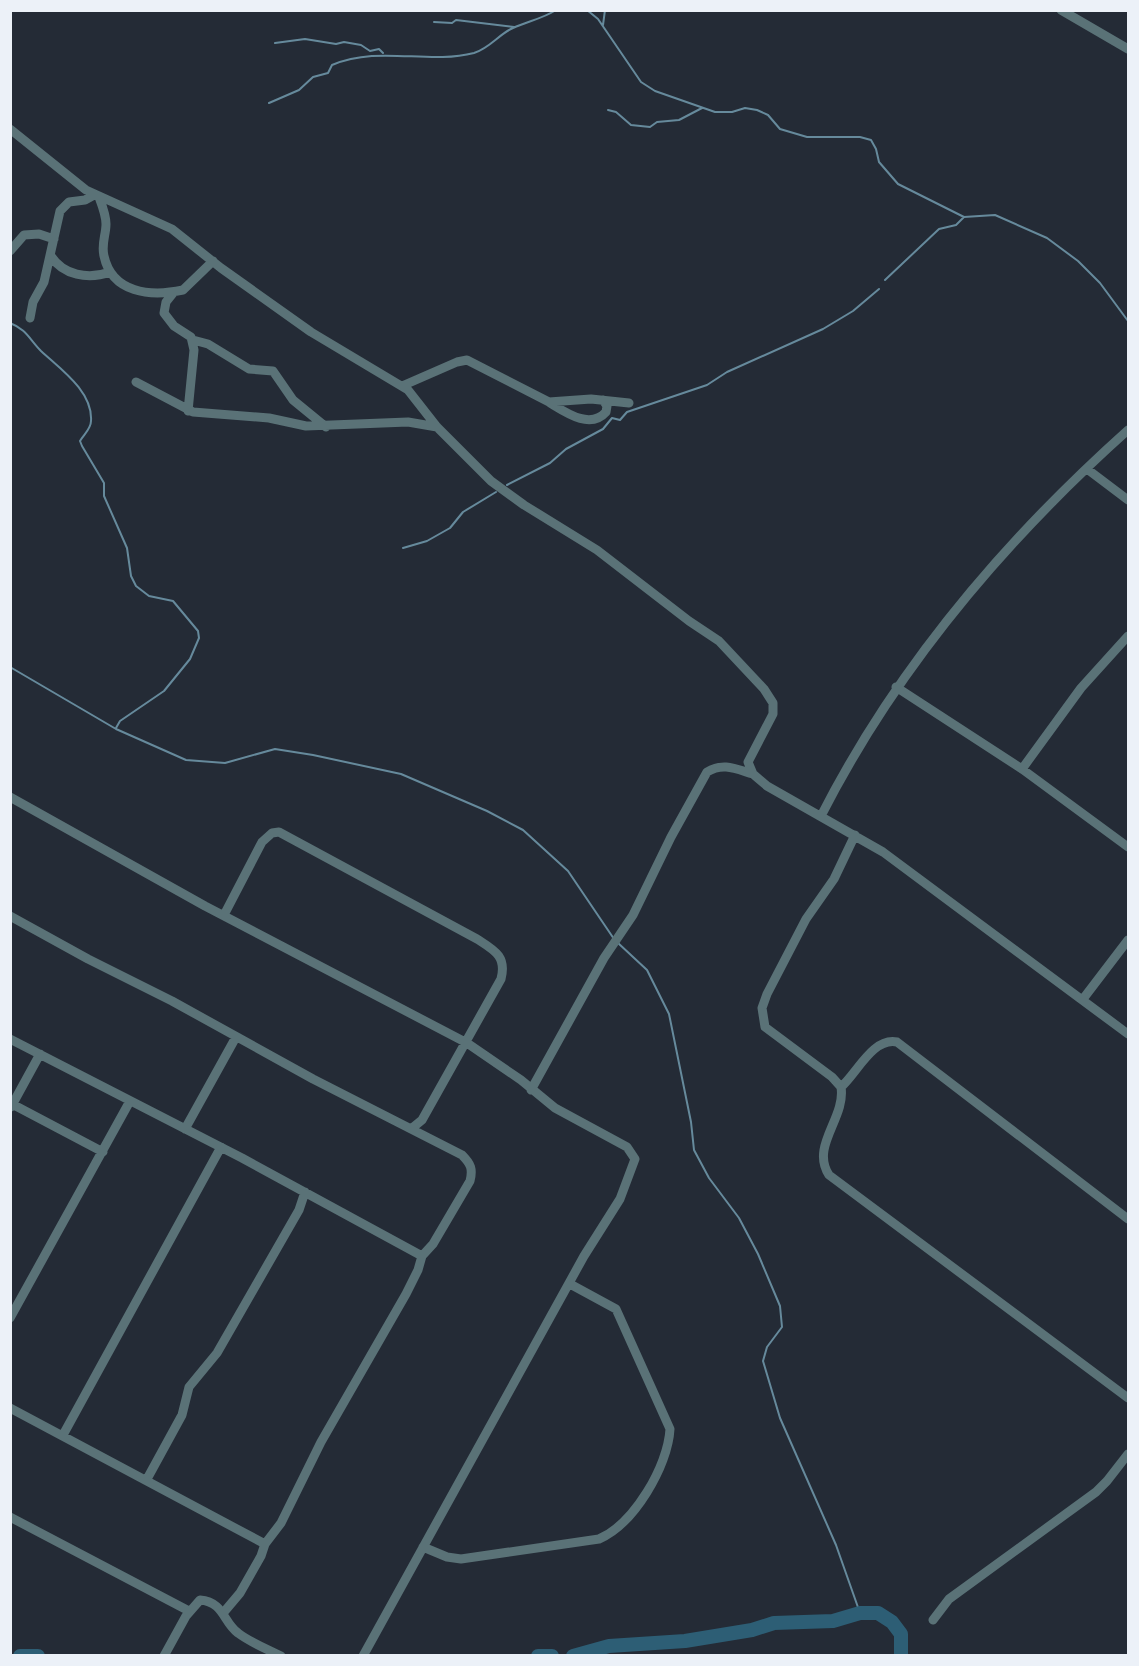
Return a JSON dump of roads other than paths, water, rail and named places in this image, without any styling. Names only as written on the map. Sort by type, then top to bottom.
[{"type":"street","points":[[1061,10],[1128,49]]},
{"type":"street","points":[[10,129],[66,176],[96,196],[161,223],[311,332],[369,369],[402,386],[414,396],[437,427],[499,487],[605,556],[728,648],[764,689],[773,703],[773,714],[748,762],[753,774]]},
{"type":"street","points":[[30,318],[33,302],[44,282],[51,256],[57,217],[64,206],[96,196]]},
{"type":"street","points":[[96,196],[106,224],[103,242],[104,256],[110,272],[115,280],[134,291],[174,292],[183,290],[213,261]]},
{"type":"street","points":[[10,251],[24,235],[39,234],[54,239]]},
{"type":"street","points":[[51,256],[59,268],[69,273],[94,276],[110,272]]},
{"type":"street","points":[[174,292],[166,302],[164,313],[174,326],[193,339],[249,369],[273,371],[293,400],[326,427]]},
{"type":"street","points":[[188,411],[193,339]]},
{"type":"street","points":[[402,386],[457,362],[467,360],[574,416],[594,419],[606,412],[607,406],[603,400]]},
{"type":"street","points":[[136,382],[188,411],[326,427],[408,422],[437,427]]},
{"type":"street","points":[[549,402],[603,400],[629,403]]},
{"type":"street","points":[[821,816],[852,754],[896,687],[936,633],[1014,542],[1128,430]]},
{"type":"street","points":[[1087,469],[1128,500]]},
{"type":"street","points":[[1022,769],[1081,688],[1128,636]]},
{"type":"street","points":[[896,687],[1022,769],[1128,846]]},
{"type":"street","points":[[531,1090],[604,958],[636,909],[671,837],[707,772],[716,767],[726,766],[753,774],[767,786],[883,852],[1128,1034]]},
{"type":"street","points":[[10,797],[224,915],[467,1043],[555,1108],[627,1147],[635,1159],[620,1199],[584,1256],[363,1656]]},
{"type":"street","points":[[224,915],[266,836],[279,832],[477,939],[501,957],[504,966],[501,979],[422,1120],[411,1129]]},
{"type":"street","points":[[841,1087],[765,1027],[762,1008],[797,934],[834,879],[855,835]]},
{"type":"street","points":[[10,916],[462,1155],[470,1162],[473,1172],[470,1181],[433,1244],[422,1256],[406,1294],[321,1442],[281,1523],[265,1544],[261,1556],[240,1593],[224,1612]]},
{"type":"street","points":[[1083,999],[1128,940]]},
{"type":"street","points":[[185,1129],[236,1037]]},
{"type":"street","points":[[10,1039],[221,1147],[422,1256]]},
{"type":"street","points":[[1128,1219],[897,1042],[889,1041],[879,1045],[841,1087],[840,1108],[823,1154],[824,1168],[828,1175],[1128,1398]]},
{"type":"street","points":[[40,1054],[11,1106],[103,1152]]},
{"type":"street","points":[[10,1318],[130,1101]]},
{"type":"street","points":[[63,1435],[221,1147]]},
{"type":"street","points":[[147,1479],[182,1415],[189,1387],[217,1353],[299,1210],[305,1192]]},
{"type":"street","points":[[423,1547],[447,1557],[461,1559],[599,1539],[618,1529],[637,1509],[669,1444],[670,1429],[616,1309],[570,1284]]},
{"type":"street","points":[[10,1408],[147,1479],[265,1544]]},
{"type":"street","points":[[933,1620],[949,1599],[1096,1492],[1128,1454]]},
{"type":"street","points":[[10,1517],[189,1611]]},
{"type":"street","points":[[164,1656],[189,1611],[200,1600],[224,1612],[233,1629],[240,1635],[281,1656]]},
{"type":"waterway","points":[[269,103],[299,90],[313,77],[328,73],[332,65],[350,59],[368,56],[439,57],[474,53],[508,31],[556,10]]},
{"type":"waterway","points":[[587,10],[598,19],[641,82],[655,91],[715,112],[732,112],[745,108],[757,110],[768,115],[780,129],[807,137],[860,137],[871,140],[879,162],[898,184],[964,217],[995,215],[1047,238],[1078,261],[1100,283],[1128,321]]},
{"type":"waterway","points":[[603,25],[605,10]]},
{"type":"waterway","points":[[434,22],[452,23],[456,20],[514,27]]},
{"type":"waterway","points":[[275,43],[305,39],[336,44],[344,42],[361,45],[370,51],[379,49],[383,53]]},
{"type":"waterway","points":[[608,110],[616,112],[631,125],[650,127],[657,122],[679,120],[702,108]]},
{"type":"waterway","points":[[885,280],[939,229],[956,225],[964,217]]},
{"type":"waterway","points":[[507,485],[550,463],[566,449],[603,429],[612,418],[620,420],[627,412],[707,385],[727,372],[823,329],[853,311],[879,289]]},
{"type":"waterway","points":[[10,323],[24,332],[74,381],[87,400],[91,424],[80,441],[104,483],[104,496],[127,548],[131,576],[136,586],[149,596],[173,601],[198,631],[199,638],[190,659],[164,691],[120,721],[116,728]]},
{"type":"waterway","points":[[403,548],[427,541],[450,528],[463,512],[496,492]]},
{"type":"waterway","points":[[10,667],[116,729],[186,760],[225,763],[275,749],[313,755],[401,774],[487,811],[523,830],[568,871],[614,939]]},
{"type":"waterway","points":[[618,943],[647,970],[669,1014],[691,1122],[694,1150],[709,1178],[739,1218],[758,1254],[780,1306],[782,1327],[767,1347],[763,1361],[780,1418],[836,1545],[860,1613]]},
{"type":"waterway","points":[[573,1656],[609,1646],[685,1641],[752,1630],[774,1623],[833,1621],[860,1613],[878,1613],[892,1622],[901,1634],[901,1656]]},
{"type":"waterway","points":[[20,1656],[38,1656]]},
{"type":"waterway","points":[[538,1656],[552,1656]]}]
